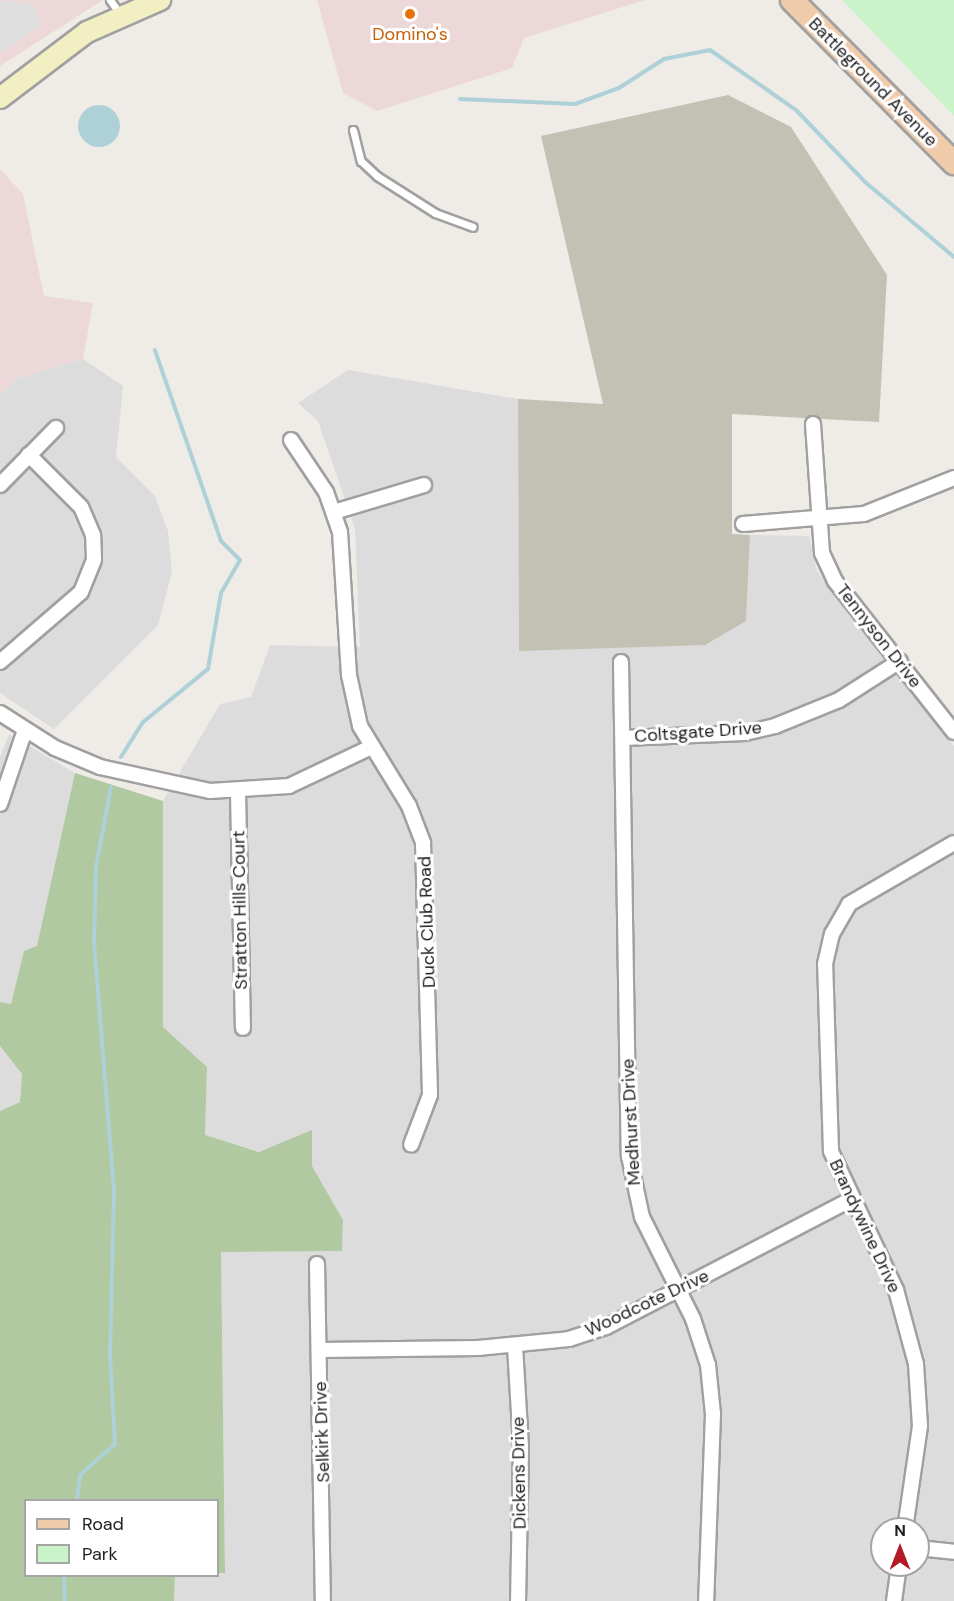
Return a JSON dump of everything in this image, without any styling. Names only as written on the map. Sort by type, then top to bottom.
[{"type":"main road","points":[[0,98],[115,5],[160,0]]},
{"type":"main road","name":"Battleground Avenue","points":[[792,0],[954,163]]},
{"type":"street","name":"Tennyson Drive","points":[[813,424],[822,553],[835,581],[954,732]]},
{"type":"street","points":[[0,485],[56,428]]},
{"type":"street","name":"Duck Club Road","points":[[291,440],[334,512],[346,582],[352,694],[369,748],[410,806],[426,863],[430,1095],[411,1145]]},
{"type":"street","points":[[0,662],[81,592],[94,558],[93,535],[81,507],[29,455]]},
{"type":"street","points":[[743,524],[818,520],[896,504],[954,478]]},
{"type":"street","points":[[334,512],[424,485]]},
{"type":"street","name":"Coltsgate Drive","points":[[623,738],[745,733],[775,726],[839,700],[900,661]]},
{"type":"street","name":"Medhurst Drive","points":[[621,662],[629,1156],[642,1216],[701,1340],[712,1390],[706,1601]]},
{"type":"street","points":[[0,713],[25,730],[125,775],[238,792],[289,786],[369,748]]},
{"type":"street","points":[[0,804],[25,730]]},
{"type":"street","name":"Stratton Hills Court","points":[[238,792],[243,1028]]},
{"type":"street","name":"Brandywine Drive","points":[[907,1517],[920,1426],[915,1364],[893,1283],[850,1200],[829,1136],[827,948],[839,919],[864,891],[954,843]]},
{"type":"street","name":"Woodcote Drive","points":[[320,1350],[515,1346],[606,1327],[850,1200]]},
{"type":"street","name":"Selkirk Drive","points":[[317,1264],[323,1601]]},
{"type":"street","name":"Dickens Drive","points":[[515,1346],[521,1468],[518,1601]]},
{"type":"street","points":[[930,1549],[954,1552]]},
{"type":"street","points":[[894,1601],[897,1577]]},
{"type":"lane","points":[[353,130],[361,161],[377,176],[435,213],[473,227]]},
{"type":"shaded area","points":[[0,0],[103,0],[0,66]]},
{"type":"shaded area","points":[[0,0],[34,5],[41,26],[0,52]]},
{"type":"shaded area","points":[[317,0],[645,0],[524,38],[512,68],[377,111],[343,93]]},
{"type":"shaded area","points":[[728,95],[791,127],[887,275],[879,422],[732,414],[732,534],[750,535],[746,621],[705,645],[519,651],[518,399],[603,404],[541,136]]},
{"type":"shaded area","points":[[0,169],[23,194],[44,296],[93,303],[83,359],[17,378],[0,395]]},
{"type":"shaded area","points":[[83,359],[123,386],[116,457],[155,496],[168,531],[172,572],[158,625],[54,729],[0,693],[0,395],[17,378]]},
{"type":"shaded area","points":[[348,370],[518,399],[519,651],[746,621],[750,535],[809,536],[817,571],[954,746],[954,1601],[174,1601],[175,1577],[219,1577],[219,1573],[225,1573],[221,1252],[342,1251],[343,1220],[312,1166],[205,1136],[207,1067],[163,1027],[163,801],[220,704],[251,697],[270,645],[360,647],[355,529],[318,421],[298,403]]},
{"type":"shaded area","points":[[9,734],[75,773],[37,947],[24,952],[11,1004],[0,1002],[0,757]]},
{"type":"shaded area","points":[[0,1046],[22,1074],[20,1102],[0,1111]]},
{"type":"green space","points":[[842,0],[954,0],[954,116]]},
{"type":"green space","points":[[75,773],[163,801],[163,1027],[207,1067],[205,1135],[259,1152],[312,1130],[312,1166],[343,1220],[342,1251],[221,1252],[225,1573],[219,1573],[219,1499],[24,1499],[24,1577],[175,1577],[174,1601],[0,1601],[0,1111],[20,1102],[22,1074],[0,1046],[0,1002],[11,1004],[24,951],[37,946]]},
{"type":"water","points":[[99,105],[107,106],[114,111],[119,118],[119,134],[114,141],[107,146],[99,147],[91,146],[84,141],[79,134],[78,126],[79,118],[84,111],[91,106]]},
{"type":"waterway","points":[[460,99],[575,104],[619,88],[664,59],[710,50],[796,110],[865,182],[954,257]]},
{"type":"waterway","points":[[121,757],[142,723],[208,669],[221,593],[240,560],[221,541],[155,350]]},
{"type":"waterway","points":[[77,1499],[80,1475],[115,1444],[110,1355],[114,1191],[94,943],[96,867],[111,787]]},
{"type":"waterway","points":[[64,1577],[65,1601]]},
{"type":"place","name":"Domino's","points":[[410,14]]}]
